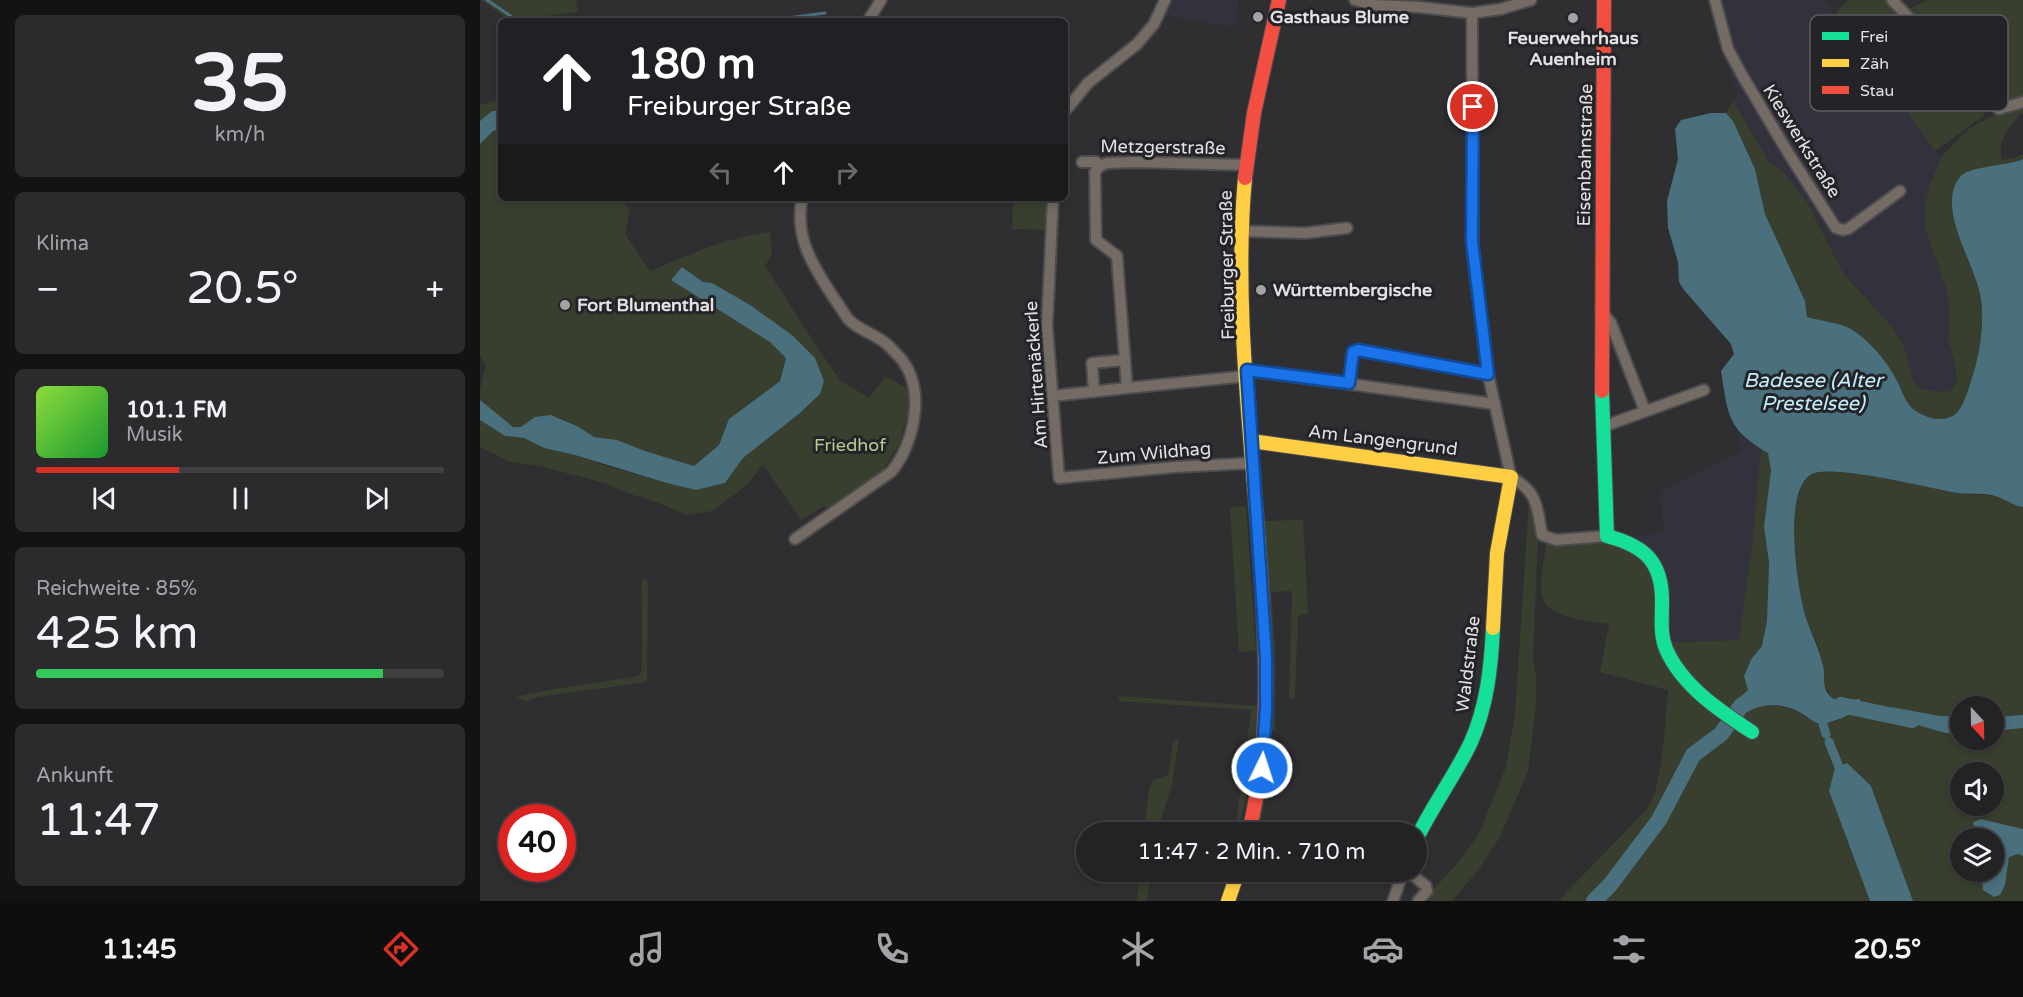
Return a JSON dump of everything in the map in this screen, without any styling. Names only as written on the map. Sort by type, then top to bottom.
[{"type":"street","points":[[870,18],[880,0]]},
{"type":"street","points":[[1068,107],[1088,83],[1137,44],[1154,24],[1165,0]]},
{"type":"street","name":"Freiburger Straße","points":[[1251,822],[1262,768],[1266,708],[1266,658],[1247,373],[1242,231],[1245,165],[1279,0]]},
{"type":"street","points":[[1354,0],[1375,5],[1420,3],[1472,13],[1501,9],[1532,0]]},
{"type":"street","name":"Eisenbahnstraße","points":[[1604,0],[1601,310],[1606,536]]},
{"type":"street","name":"Kieswerkstraße","points":[[1715,0],[1728,49],[1747,85],[1836,228],[1848,229],[1900,191]]},
{"type":"street","points":[[1892,0],[1906,15]]},
{"type":"street","name":"Waldstraße","points":[[1425,822],[1464,755],[1482,712],[1489,669],[1497,560],[1511,477],[1488,374],[1472,241],[1472,13]]},
{"type":"street","points":[[2008,106],[2023,102]]},
{"type":"street","name":"Metzgerstraße","points":[[1082,162],[1096,162],[1100,166],[1107,163],[1136,162],[1245,165]]},
{"type":"street","points":[[1100,166],[1095,172],[1096,240],[1118,256],[1127,388]]},
{"type":"street","points":[[795,539],[891,472],[899,464],[909,440],[914,413],[912,382],[902,360],[883,342],[850,321],[808,256],[801,225],[802,201]]},
{"type":"street","name":"Am Hirtenäckerle","points":[[1053,201],[1047,326],[1059,478]]},
{"type":"street","points":[[1242,231],[1305,233],[1347,228]]},
{"type":"street","points":[[1601,310],[1611,324],[1645,411]]},
{"type":"street","points":[[1349,383],[1353,352],[1358,350],[1488,374]]},
{"type":"street","points":[[1094,392],[1092,363],[1125,360]]},
{"type":"street","points":[[1052,396],[1247,373],[1349,383],[1495,404]]},
{"type":"street","points":[[1602,427],[1704,390]]},
{"type":"street","name":"Am Langengrund","points":[[1251,441],[1511,477]]},
{"type":"street","name":"Zum Wildhag","points":[[1059,478],[1174,467],[1253,463]]},
{"type":"street","points":[[1511,477],[1532,492],[1537,503],[1542,535],[1556,540],[1606,536],[1627,541],[1647,553],[1661,589],[1661,633],[1667,652],[1681,674],[1733,719],[1752,732]]},
{"type":"street","points":[[1228,901],[1235,882]]},
{"type":"street","points":[[1394,901],[1400,882]]},
{"type":"street","points":[[1418,901],[1427,891],[1426,886],[1421,882]]},
{"type":"shaded area","points":[[1170,0],[1239,0],[1235,28],[1163,15]]},
{"type":"shaded area","points":[[1719,0],[1825,0],[1836,15],[1810,15],[1810,111],[1907,111],[1941,157],[1931,182],[1925,227],[1947,291],[1950,314],[1948,341],[1955,362],[1957,382],[1950,391],[1919,389],[1913,381],[1904,347],[1894,329],[1843,273],[1807,202],[1785,174],[1769,162],[1733,101],[1737,92],[1730,75]]},
{"type":"shaded area","points":[[1739,431],[1761,448],[1740,640],[1654,643],[1659,623],[1627,538],[1664,532],[1660,492],[1740,451]]},
{"type":"green space","points":[[481,0],[576,0],[578,12],[534,18],[506,18]]},
{"type":"green space","points":[[1848,0],[1886,0],[1899,15],[1838,15],[1836,12]]},
{"type":"green space","points":[[1927,0],[2023,0],[2023,113],[2019,115],[2004,136],[2001,153],[2002,160],[2023,154],[2023,159],[1970,171],[1959,178],[1953,191],[1952,206],[1955,222],[1978,286],[1982,323],[1977,359],[1962,406],[1959,411],[1946,419],[1931,418],[1915,411],[1887,365],[1871,345],[1858,334],[1841,325],[1807,317],[1805,301],[1765,214],[1755,169],[1733,121],[1726,113],[1733,101],[1769,162],[1785,174],[1807,202],[1843,273],[1894,329],[1904,347],[1913,381],[1919,388],[1938,392],[1950,391],[1957,382],[1955,362],[1948,341],[1950,314],[1947,291],[1925,227],[1925,205],[1941,157],[1970,128],[1996,114],[1991,111],[2008,111],[2008,15],[1903,15],[1901,13]]},
{"type":"green space","points":[[498,100],[498,111],[492,111],[480,121],[480,105]]},
{"type":"green space","points":[[1907,111],[1982,111],[1985,115],[1935,151]]},
{"type":"green space","name":"Friedhof","points":[[498,130],[498,201],[622,201],[630,209],[625,234],[650,271],[723,242],[770,232],[772,254],[765,266],[841,381],[869,398],[886,376],[909,390],[909,411],[899,444],[878,477],[828,508],[824,506],[801,520],[763,465],[747,485],[712,511],[687,515],[608,484],[540,466],[510,462],[480,447],[480,420],[505,436],[524,438],[544,448],[696,490],[725,483],[743,458],[800,413],[820,394],[792,335],[750,305],[712,283],[703,282],[682,267],[672,280],[771,342],[786,358],[780,381],[729,419],[719,445],[694,466],[617,440],[594,437],[579,427],[552,415],[519,427],[510,425],[499,417],[480,400],[480,389],[486,365],[480,355],[480,144],[493,131]]},
{"type":"green space","points":[[1013,201],[1050,201],[1048,230],[1012,229]]},
{"type":"green space","points":[[1761,448],[1768,453],[1771,471],[1764,527],[1769,563],[1767,621],[1762,646],[1752,658],[1758,706],[1773,705],[1787,708],[1813,721],[1850,699],[1839,701],[1832,697],[1827,689],[1821,660],[1804,611],[1800,590],[1795,555],[1794,517],[1802,485],[1810,475],[1837,471],[1857,473],[1957,493],[1989,495],[2023,507],[2023,715],[2004,716],[2004,696],[1950,696],[1950,716],[1891,707],[1891,716],[1950,733],[1950,750],[2004,750],[2004,730],[2023,728],[2023,829],[1981,819],[1979,828],[1950,828],[1950,882],[1988,882],[2005,885],[2009,857],[2018,854],[2023,856],[2023,901],[1913,901],[1871,786],[1829,791],[1870,901],[1558,901],[1648,808],[1660,768],[1668,690],[1600,672],[1609,624],[1570,618],[1552,610],[1546,604],[1541,586],[1546,544],[1618,544],[1636,552],[1645,562],[1656,587],[1658,616],[1654,643],[1739,640],[1752,546]]},
{"type":"green space","points":[[1529,501],[1532,501],[1538,533],[1533,660],[1536,676],[1536,705],[1528,771],[1500,837],[1479,869],[1452,901],[1423,901],[1461,859],[1479,833],[1506,767],[1515,714]]},
{"type":"green space","points":[[1246,506],[1256,651],[1239,652],[1230,507]]},
{"type":"green space","points":[[1303,520],[1308,613],[1298,616],[1295,698],[1289,698],[1292,591],[1271,592],[1275,647],[1275,731],[1270,729],[1260,521]]},
{"type":"green space","points":[[642,578],[648,581],[647,682],[538,697],[526,701],[515,697],[639,676],[642,669]]},
{"type":"green space","points":[[1119,696],[1257,706],[1251,769],[1240,822],[1236,822],[1251,710],[1118,701]]},
{"type":"green space","points":[[1179,737],[1172,784],[1160,822],[1145,822],[1149,789],[1153,780],[1168,775],[1173,743]]},
{"type":"green space","points":[[1276,738],[1261,822],[1256,822],[1269,740]]},
{"type":"green space","points":[[1139,882],[1150,882],[1147,901],[1137,901]]},
{"type":"water","points":[[492,111],[498,111],[498,130],[493,131],[480,144],[480,121]]},
{"type":"water","name":"Badesee (Alter Prestelsee)","points":[[1711,113],[1726,113],[1733,121],[1755,169],[1765,214],[1805,301],[1807,317],[1846,327],[1864,339],[1887,365],[1909,404],[1915,411],[1931,418],[1951,417],[1959,410],[1967,393],[1980,347],[1981,299],[1955,222],[1952,206],[1953,191],[1959,178],[1970,171],[2023,159],[2023,507],[1993,495],[1958,493],[1858,474],[1820,472],[1810,475],[1802,485],[1794,519],[1798,580],[1804,611],[1821,659],[1827,693],[1837,700],[1860,699],[1861,710],[1825,724],[1815,722],[1801,713],[1781,706],[1767,705],[1747,712],[1737,701],[1748,690],[1744,676],[1752,658],[1762,646],[1767,621],[1769,563],[1764,527],[1771,471],[1768,453],[1744,436],[1732,420],[1721,371],[1734,354],[1731,344],[1679,282],[1678,262],[1668,228],[1667,201],[1678,159],[1675,129],[1681,120]]},
{"type":"water","points":[[682,267],[703,282],[712,283],[750,305],[792,335],[815,358],[824,381],[820,394],[800,413],[743,458],[725,483],[696,490],[667,483],[544,448],[524,438],[505,436],[480,420],[480,400],[513,427],[521,427],[535,417],[551,415],[579,427],[594,437],[617,440],[694,466],[719,445],[729,419],[780,381],[786,358],[770,342],[671,280]]},
{"type":"water","points":[[1891,707],[1950,716],[1950,733],[1945,733],[1891,717]]},
{"type":"water","points":[[2023,715],[2023,728],[2004,730],[2004,716]]},
{"type":"water","points":[[1847,763],[1871,786],[1913,901],[1870,901],[1829,791],[1835,768]]},
{"type":"water","points":[[1981,819],[2023,829],[2023,856],[2018,854],[2009,857],[2005,885],[2000,895],[1994,897],[1983,890],[1982,882],[2004,882],[2004,828],[1975,828],[1973,822]]},
{"type":"waterway","points":[[487,0],[514,18]]},
{"type":"waterway","points":[[788,18],[825,13]]},
{"type":"waterway","points":[[1594,901],[1610,885],[1659,820],[1693,755],[1721,734],[1741,706],[1759,693]]},
{"type":"waterway","points":[[1841,705],[1912,720]]},
{"type":"waterway","points":[[1823,724],[1826,734]]},
{"type":"waterway","points":[[1829,742],[1839,767]]},
{"type":"traffic: fast","points":[[1602,391],[1607,536],[1632,545],[1649,558],[1655,567],[1661,589],[1664,644],[1682,675],[1715,706],[1752,732]]},
{"type":"traffic: fast","points":[[1425,822],[1465,755],[1481,715],[1491,658],[1493,628]]},
{"type":"traffic: slow","points":[[1245,178],[1242,223],[1242,316],[1259,546]]},
{"type":"traffic: slow","points":[[1251,441],[1511,477],[1497,553],[1493,628]]},
{"type":"traffic: slow","points":[[1228,901],[1235,882]]},
{"type":"traffic: jam","points":[[1245,178],[1254,113],[1279,0]]},
{"type":"traffic: jam","points":[[1602,391],[1604,0]]},
{"type":"traffic: jam","points":[[1251,822],[1261,761],[1264,725],[1265,654],[1259,546]]},
{"type":"place","name":"Gasthaus Blume","points":[[1258,17]]},
{"type":"place","name":"Feuerwehrhaus Auenheim","points":[[1573,18]]},
{"type":"place","name":"Württembergische","points":[[1261,290]]},
{"type":"place","name":"Fort Blumenthal","points":[[565,305]]},
{"type":"route","points":[[1262,768],[1266,708],[1266,658],[1247,370],[1349,383],[1353,352],[1358,350],[1488,374],[1472,241],[1473,107]]}]
